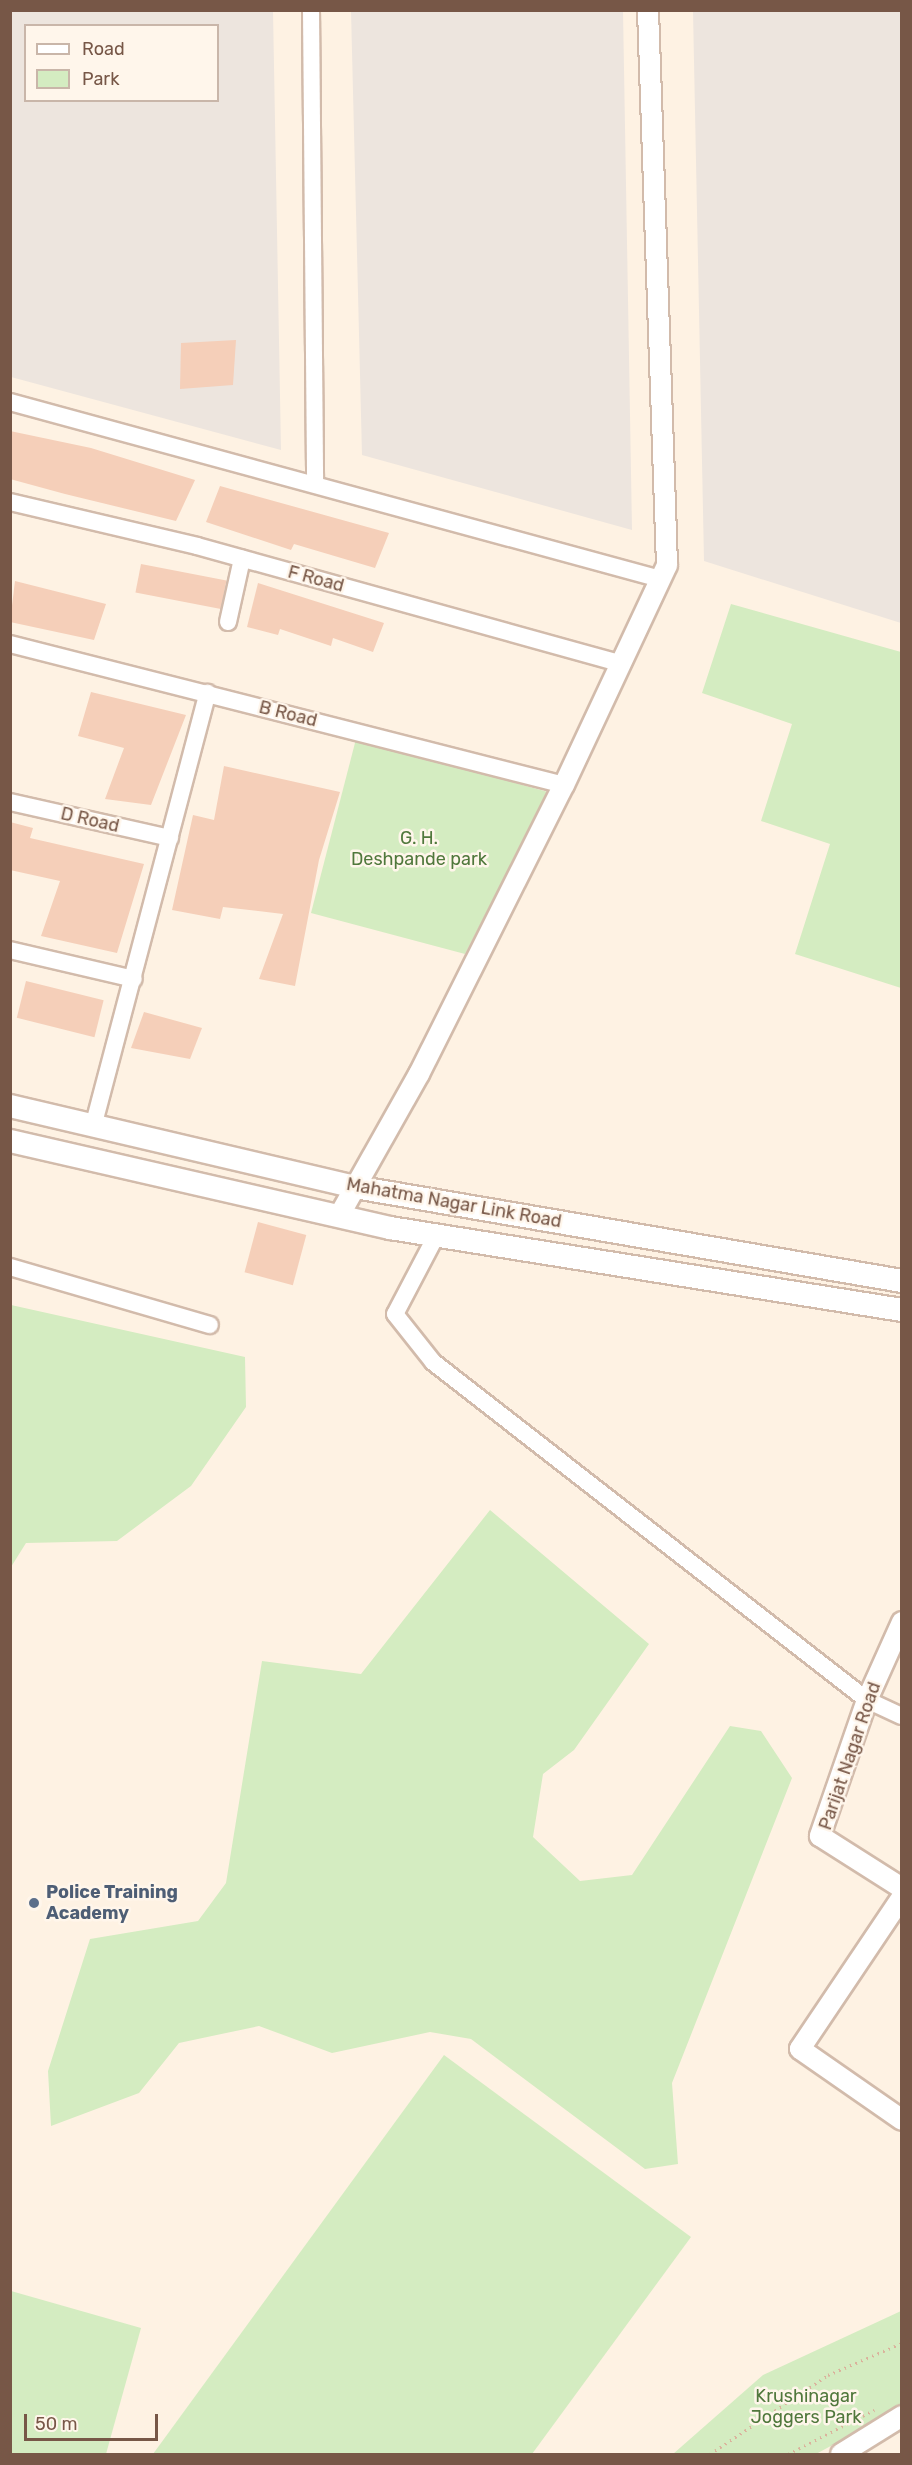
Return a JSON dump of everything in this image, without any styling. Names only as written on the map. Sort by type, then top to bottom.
[{"type":"main road","name":"Mahatma Nagar Link Road","points":[[10,1106],[94,1123],[355,1187],[902,1281]]},
{"type":"main road","name":"Mahatma Nagar Link Road","points":[[10,1141],[436,1236],[902,1310]]},
{"type":"street","points":[[311,10],[315,482]]},
{"type":"street","points":[[339,1216],[419,1074],[564,785],[619,663],[667,565],[648,10]]},
{"type":"street","points":[[10,402],[315,482],[660,579]]},
{"type":"street","name":"F Road","points":[[10,502],[242,559],[619,663]]},
{"type":"street","points":[[228,622],[242,559]]},
{"type":"street","name":"B Road","points":[[10,644],[564,785]]},
{"type":"street","points":[[94,1123],[208,693]]},
{"type":"street","name":"D Road","points":[[10,802],[170,838]]},
{"type":"street","points":[[10,950],[134,978]]},
{"type":"street","points":[[436,1236],[395,1314],[433,1362],[867,1700],[902,1716]]},
{"type":"street","points":[[10,1267],[210,1325]]},
{"type":"street","name":"Parijat Nagar Road","points":[[902,1622],[867,1700],[820,1836],[902,1888]]},
{"type":"street","points":[[902,1897],[800,2049],[902,2120]]},
{"type":"street","points":[[841,2454],[902,2416]]},
{"type":"path","points":[[710,2454],[828,2375],[902,2343]]},
{"type":"path","points":[[788,2454],[881,2406]]},
{"type":"shaded area","points":[[10,11],[273,11],[281,450],[11,377]]},
{"type":"shaded area","points":[[351,11],[623,11],[632,530],[362,455]]},
{"type":"shaded area","points":[[693,11],[901,11],[901,623],[704,561]]},
{"type":"green space","points":[[731,604],[901,652],[901,988],[795,954],[830,844],[761,821],[792,724],[702,693]]},
{"type":"green space","name":"G. H. Deshpande park","points":[[356,739],[548,792],[465,954],[311,913]]},
{"type":"green space","points":[[11,1305],[245,1357],[246,1407],[191,1486],[117,1541],[26,1543],[11,1567]]},
{"type":"green space","points":[[490,1510],[649,1644],[574,1750],[543,1774],[533,1837],[580,1881],[632,1875],[730,1726],[761,1731],[792,1778],[672,2083],[678,2164],[645,2169],[471,2039],[430,2032],[332,2053],[259,2026],[179,2043],[139,2093],[51,2126],[48,2071],[90,1939],[198,1921],[226,1883],[262,1661],[361,1674]]},
{"type":"green space","points":[[444,2055],[691,2237],[532,2454],[153,2454]]},
{"type":"green space","points":[[11,2291],[141,2328],[106,2454],[11,2454]]},
{"type":"green space","name":"Krushinagar Joggers Park","points":[[901,2311],[901,2408],[816,2454],[673,2454],[763,2375]]},
{"type":"building","points":[[236,340],[233,385],[180,389],[181,343]]},
{"type":"building","points":[[10,431],[91,448],[195,480],[176,521],[65,494],[10,479]]},
{"type":"building","points":[[220,486],[389,533],[375,568],[294,544],[291,550],[206,522]]},
{"type":"building","points":[[141,564],[226,581],[221,609],[135,592]]},
{"type":"building","points":[[15,581],[106,604],[94,640],[10,622]]},
{"type":"building","points":[[258,583],[384,623],[373,652],[333,638],[331,646],[280,629],[278,635],[247,627]]},
{"type":"building","points":[[91,692],[186,715],[151,805],[105,799],[124,748],[78,736]]},
{"type":"building","points":[[224,766],[340,792],[319,860],[295,986],[259,979],[283,914],[223,907],[220,919],[172,910],[193,815],[214,820]]},
{"type":"building","points":[[10,822],[33,828],[30,838],[144,864],[117,953],[41,936],[60,881],[10,870]]},
{"type":"building","points":[[26,981],[104,1000],[94,1037],[17,1018]]},
{"type":"building","points":[[144,1012],[202,1028],[190,1059],[131,1048]]},
{"type":"building","points":[[258,1222],[306,1235],[293,1285],[245,1272]]},
{"type":"place","name":"Police Training Academy","points":[[34,1903]]}]
